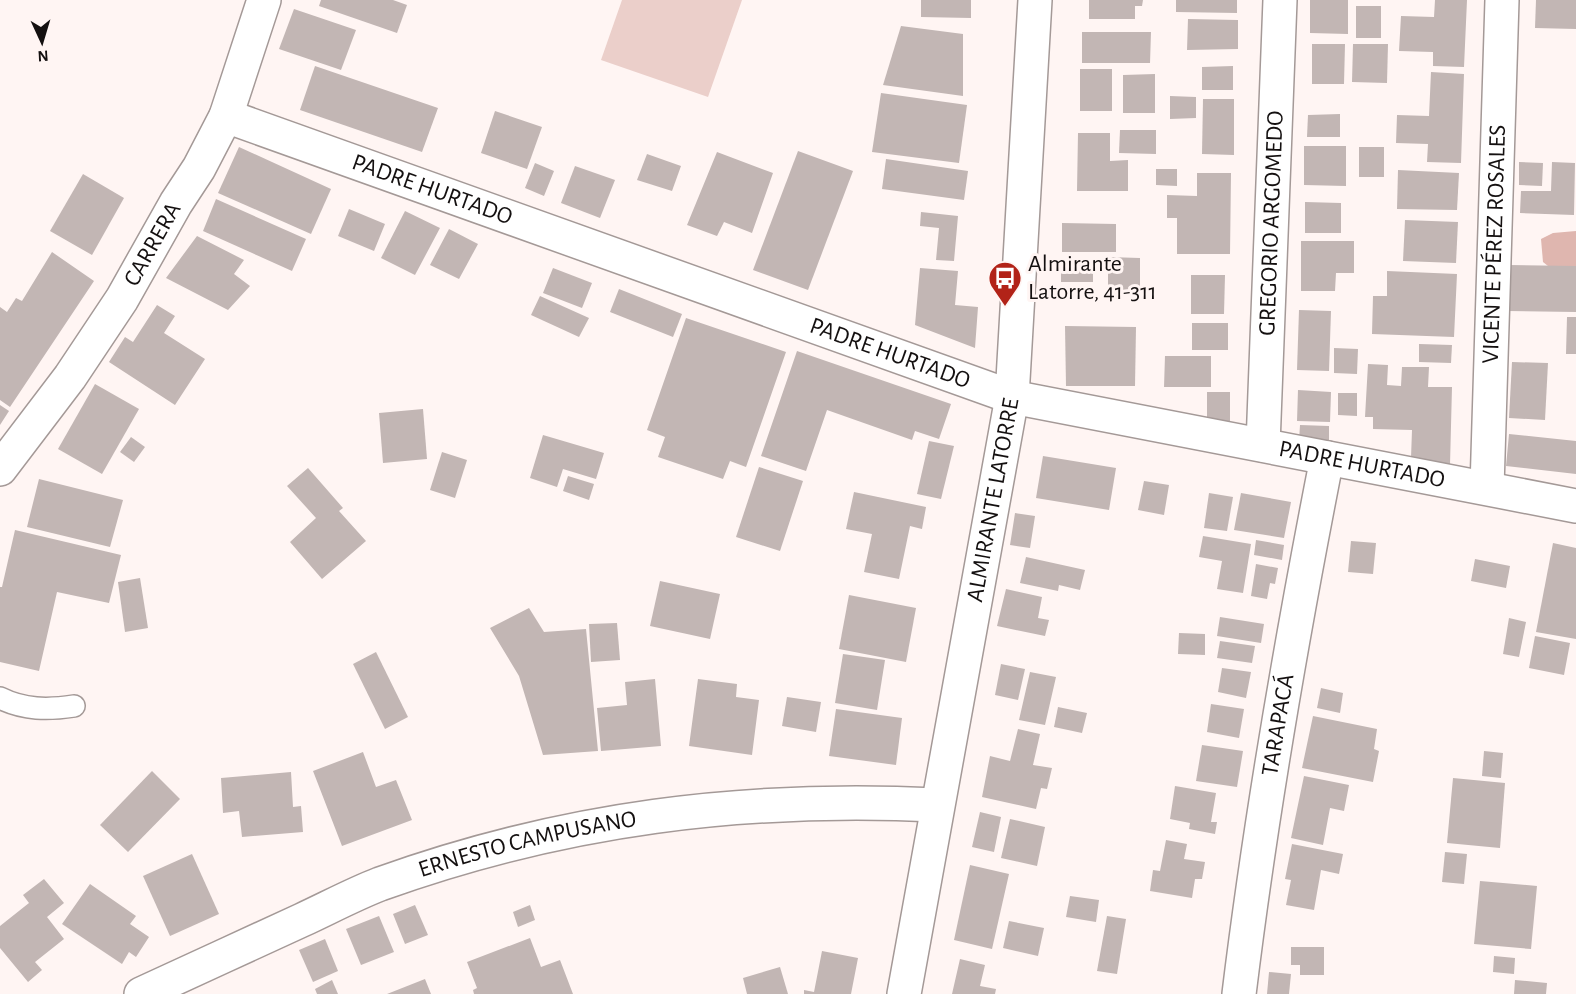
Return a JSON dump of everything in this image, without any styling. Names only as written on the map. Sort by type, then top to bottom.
[{"type":"street","name":"CARRERA","points":[[0,469],[70,377],[122,299],[199,168],[226,116],[264,0]]},
{"type":"street","name":"ALMIRANTE LATORRE","points":[[904,994],[1012,397],[1035,0]]},
{"type":"street","name":"GREGORIO ARGOMEDO","points":[[1263,445],[1280,0]]},
{"type":"street","name":"VICENTE PÉREZ ROSALES","points":[[1487,488],[1503,0]]},
{"type":"street","name":"PADRE HURTADO","points":[[226,116],[1012,397],[1576,506]]},
{"type":"street","name":"TARAPACÁ","points":[[1239,994],[1252,888],[1274,745],[1298,603],[1327,458]]},
{"type":"street","name":"ERNESTO CAMPUSANO","points":[[141,994],[378,885],[517,842],[660,814],[729,807],[868,802],[938,805]]},
{"type":"lane","points":[[0,698],[28,708],[52,709],[74,706]]},
{"type":"shaded area","points":[[622,0],[742,0],[708,97],[601,60]]},
{"type":"shaded area","points":[[1576,231],[1576,272],[1563,278],[1543,262],[1541,239],[1553,233]]},
{"type":"building","points":[[321,0],[393,0],[407,5],[397,33],[319,6]]},
{"type":"building","points":[[921,0],[971,0],[971,18],[921,17]]},
{"type":"building","points":[[1089,0],[1143,0],[1142,6],[1135,6],[1135,19],[1089,19]]},
{"type":"building","points":[[1176,0],[1237,0],[1237,13],[1176,12]]},
{"type":"building","points":[[1310,0],[1348,0],[1348,34],[1310,33]]},
{"type":"building","points":[[1435,0],[1467,0],[1464,67],[1433,66],[1433,52],[1399,51],[1401,16],[1434,17]]},
{"type":"building","points":[[1536,0],[1576,0],[1576,29],[1535,28]]},
{"type":"building","points":[[1356,6],[1381,6],[1381,38],[1356,38]]},
{"type":"building","points":[[294,9],[356,30],[341,70],[279,49]]},
{"type":"building","points":[[1188,19],[1238,20],[1238,49],[1187,50]]},
{"type":"building","points":[[901,26],[963,34],[963,96],[883,85]]},
{"type":"building","points":[[1082,32],[1151,32],[1150,63],[1082,63]]},
{"type":"building","points":[[1312,44],[1345,44],[1344,84],[1312,84]]},
{"type":"building","points":[[1353,44],[1388,44],[1387,83],[1352,82]]},
{"type":"building","points":[[315,66],[438,108],[422,152],[300,110]]},
{"type":"building","points":[[1233,66],[1233,90],[1202,90],[1202,67]]},
{"type":"building","points":[[1080,69],[1112,69],[1112,111],[1080,111]]},
{"type":"building","points":[[1431,72],[1464,74],[1461,163],[1427,162],[1428,144],[1396,143],[1397,115],[1429,116]]},
{"type":"building","points":[[1155,74],[1155,113],[1123,113],[1123,75]]},
{"type":"building","points":[[881,93],[967,105],[959,163],[872,152]]},
{"type":"building","points":[[1170,96],[1196,97],[1196,118],[1170,119]]},
{"type":"building","points":[[1203,99],[1234,99],[1234,155],[1202,154]]},
{"type":"building","points":[[495,111],[542,127],[527,169],[481,153]]},
{"type":"building","points":[[1340,114],[1340,137],[1307,137],[1308,115]]},
{"type":"building","points":[[1120,130],[1156,130],[1156,154],[1119,153]]},
{"type":"building","points":[[1078,133],[1110,133],[1110,161],[1128,160],[1128,191],[1077,191]]},
{"type":"building","points":[[1304,146],[1346,146],[1346,186],[1304,185]]},
{"type":"building","points":[[239,147],[331,189],[311,234],[218,193]]},
{"type":"building","points":[[1359,147],[1384,147],[1384,177],[1359,177]]},
{"type":"building","points":[[798,151],[853,171],[808,290],[753,270]]},
{"type":"building","points":[[717,152],[773,173],[752,233],[724,222],[717,236],[687,225]]},
{"type":"building","points":[[647,154],[681,166],[672,191],[637,180]]},
{"type":"building","points":[[886,159],[968,171],[964,200],[882,189]]},
{"type":"building","points":[[1519,162],[1543,163],[1542,186],[1519,185]]},
{"type":"building","points":[[1552,162],[1575,163],[1574,215],[1520,213],[1521,191],[1551,191]]},
{"type":"building","points":[[535,163],[554,171],[544,196],[525,188]]},
{"type":"building","points":[[575,166],[615,180],[600,218],[561,203]]},
{"type":"building","points":[[1156,169],[1177,169],[1177,186],[1156,185]]},
{"type":"building","points":[[1398,170],[1459,173],[1457,210],[1397,209]]},
{"type":"building","points":[[1197,173],[1231,173],[1230,254],[1177,254],[1177,218],[1167,218],[1167,195],[1197,196]]},
{"type":"building","points":[[83,174],[124,198],[92,255],[50,231]]},
{"type":"building","points":[[216,199],[306,239],[292,271],[203,231]]},
{"type":"building","points":[[1305,202],[1341,203],[1341,233],[1305,233]]},
{"type":"building","points":[[349,209],[385,224],[374,251],[338,236]]},
{"type":"building","points":[[405,211],[440,228],[415,275],[381,258]]},
{"type":"building","points":[[921,212],[958,216],[954,261],[936,260],[939,228],[920,226]]},
{"type":"building","points":[[1405,220],[1458,222],[1456,263],[1403,261]]},
{"type":"building","points":[[1062,223],[1116,224],[1116,252],[1062,252]]},
{"type":"building","points":[[449,229],[478,244],[459,279],[430,265]]},
{"type":"building","points":[[197,236],[244,260],[234,274],[250,286],[228,310],[166,278]]},
{"type":"building","points":[[1301,241],[1354,241],[1354,273],[1336,273],[1335,291],[1301,291]]},
{"type":"building","points":[[52,252],[94,281],[10,407],[0,400],[0,307],[7,312],[16,298],[22,301]]},
{"type":"building","points":[[1108,257],[1140,258],[1140,295],[1108,295]]},
{"type":"building","points":[[1061,260],[1093,260],[1093,282],[1061,282]]},
{"type":"building","points":[[1509,265],[1576,266],[1576,312],[1508,311]]},
{"type":"building","points":[[553,268],[592,283],[582,308],[543,293]]},
{"type":"building","points":[[920,268],[958,271],[955,305],[978,307],[975,348],[915,325]]},
{"type":"building","points":[[1387,271],[1457,274],[1454,337],[1372,334],[1373,296],[1387,296]]},
{"type":"building","points":[[1191,275],[1225,275],[1224,314],[1191,314]]},
{"type":"building","points":[[619,289],[682,314],[673,337],[610,312]]},
{"type":"building","points":[[540,296],[589,318],[579,337],[531,315]]},
{"type":"building","points":[[157,305],[175,316],[164,333],[205,359],[175,405],[109,362],[125,337],[133,342]]},
{"type":"building","points":[[1299,310],[1331,311],[1329,371],[1297,370]]},
{"type":"building","points":[[1567,317],[1576,317],[1576,354],[1566,354]]},
{"type":"building","points":[[686,318],[786,352],[746,467],[730,461],[723,479],[658,457],[665,437],[647,430]]},
{"type":"building","points":[[1192,323],[1228,323],[1228,350],[1192,350]]},
{"type":"building","points":[[1065,326],[1136,327],[1135,386],[1066,386]]},
{"type":"building","points":[[1419,344],[1452,345],[1451,363],[1419,362]]},
{"type":"building","points":[[1334,348],[1358,349],[1357,374],[1334,373]]},
{"type":"building","points":[[797,351],[951,404],[939,439],[915,431],[912,440],[827,410],[806,471],[761,456]]},
{"type":"building","points":[[1165,356],[1211,356],[1211,387],[1164,387]]},
{"type":"building","points":[[1512,362],[1548,363],[1545,420],[1509,418]]},
{"type":"building","points":[[1368,364],[1388,365],[1387,385],[1401,386],[1402,367],[1429,367],[1428,387],[1452,387],[1450,465],[1411,458],[1412,430],[1373,429],[1373,417],[1365,417]]},
{"type":"building","points":[[95,384],[139,409],[102,474],[58,449]]},
{"type":"building","points":[[1298,390],[1331,392],[1330,422],[1297,421]]},
{"type":"building","points":[[1207,392],[1230,392],[1230,423],[1207,423]]},
{"type":"building","points":[[1338,393],[1357,393],[1357,416],[1338,415]]},
{"type":"building","points":[[0,405],[9,411],[0,425]]},
{"type":"building","points":[[423,409],[427,459],[383,463],[379,413]]},
{"type":"building","points":[[1300,425],[1329,426],[1329,442],[1299,441]]},
{"type":"building","points":[[1509,434],[1576,441],[1576,474],[1506,466]]},
{"type":"building","points":[[543,435],[604,453],[596,479],[563,469],[557,487],[530,478]]},
{"type":"building","points":[[131,437],[145,447],[134,462],[120,452]]},
{"type":"building","points":[[929,441],[954,446],[941,499],[917,494]]},
{"type":"building","points":[[442,452],[467,460],[455,498],[430,490]]},
{"type":"building","points":[[1043,456],[1116,468],[1109,510],[1036,498]]},
{"type":"building","points":[[759,467],[803,481],[780,551],[736,537]]},
{"type":"building","points":[[308,468],[343,508],[339,511],[366,541],[322,579],[290,542],[316,518],[287,486]]},
{"type":"building","points":[[568,476],[594,484],[589,500],[563,491]]},
{"type":"building","points":[[39,479],[123,500],[110,547],[27,527]]},
{"type":"building","points":[[1144,481],[1169,485],[1164,515],[1138,510]]},
{"type":"building","points":[[854,492],[926,507],[922,529],[910,526],[899,579],[864,572],[872,534],[846,529]]},
{"type":"building","points":[[1209,493],[1233,497],[1227,531],[1204,528]]},
{"type":"building","points":[[1241,493],[1291,502],[1284,538],[1234,530]]},
{"type":"building","points":[[1015,513],[1035,516],[1030,548],[1010,545]]},
{"type":"building","points":[[15,530],[121,555],[109,603],[57,592],[39,671],[0,662],[0,587],[2,587]]},
{"type":"building","points":[[1203,536],[1251,544],[1243,593],[1217,589],[1222,561],[1199,557]]},
{"type":"building","points":[[1256,540],[1284,545],[1282,560],[1254,555]]},
{"type":"building","points":[[1351,541],[1376,543],[1373,574],[1348,572]]},
{"type":"building","points":[[1553,543],[1576,548],[1576,639],[1536,632]]},
{"type":"building","points":[[1026,557],[1085,570],[1080,590],[1059,585],[1058,591],[1020,583]]},
{"type":"building","points":[[1475,559],[1510,566],[1506,588],[1471,581]]},
{"type":"building","points":[[1256,564],[1278,568],[1275,584],[1270,583],[1267,599],[1251,596]]},
{"type":"building","points":[[140,578],[148,628],[125,632],[118,582]]},
{"type":"building","points":[[660,581],[720,594],[710,639],[650,626]]},
{"type":"building","points":[[1006,589],[1042,597],[1038,618],[1049,620],[1045,636],[997,626]]},
{"type":"building","points":[[849,595],[916,608],[906,662],[839,649]]},
{"type":"building","points":[[529,608],[544,632],[586,629],[598,751],[543,755],[519,676],[490,628]]},
{"type":"building","points":[[1220,617],[1264,624],[1261,643],[1217,636]]},
{"type":"building","points":[[1509,618],[1526,622],[1519,657],[1503,654]]},
{"type":"building","points":[[617,623],[620,660],[591,662],[589,624]]},
{"type":"building","points":[[1179,633],[1205,634],[1205,655],[1178,654]]},
{"type":"building","points":[[1535,636],[1570,643],[1564,675],[1529,668]]},
{"type":"building","points":[[1220,641],[1255,646],[1252,663],[1217,658]]},
{"type":"building","points":[[376,652],[408,717],[385,729],[353,664]]},
{"type":"building","points":[[843,654],[885,660],[877,710],[835,703]]},
{"type":"building","points":[[1001,664],[1025,669],[1018,700],[995,695]]},
{"type":"building","points":[[1222,668],[1251,672],[1246,698],[1218,692]]},
{"type":"building","points":[[1030,672],[1056,677],[1045,725],[1019,720]]},
{"type":"building","points":[[655,679],[661,746],[601,751],[597,708],[627,705],[625,682]]},
{"type":"building","points":[[698,679],[737,684],[736,697],[759,700],[752,755],[689,746]]},
{"type":"building","points":[[1321,688],[1343,693],[1340,713],[1317,708]]},
{"type":"building","points":[[787,697],[821,702],[816,732],[782,726]]},
{"type":"building","points":[[1211,704],[1244,709],[1239,738],[1207,732]]},
{"type":"building","points":[[1058,707],[1087,713],[1082,733],[1054,727]]},
{"type":"building","points":[[836,709],[902,718],[896,765],[829,756]]},
{"type":"building","points":[[1313,716],[1377,729],[1374,749],[1379,751],[1373,782],[1302,768]]},
{"type":"building","points":[[1018,729],[1040,734],[1033,765],[1052,768],[1047,789],[1041,788],[1036,809],[982,797],[990,756],[1010,761]]},
{"type":"building","points":[[1202,745],[1243,751],[1237,787],[1196,781]]},
{"type":"building","points":[[1484,751],[1503,753],[1501,778],[1482,776]]},
{"type":"building","points":[[363,752],[376,787],[396,780],[412,820],[342,846],[313,771]]},
{"type":"building","points":[[152,771],[180,799],[128,852],[100,825]]},
{"type":"building","points":[[291,772],[293,807],[301,806],[303,832],[242,837],[239,811],[223,813],[221,778]]},
{"type":"building","points":[[1304,776],[1349,785],[1344,811],[1330,808],[1323,845],[1291,838]]},
{"type":"building","points":[[1453,778],[1505,783],[1500,848],[1447,843]]},
{"type":"building","points":[[1175,786],[1216,793],[1211,822],[1217,822],[1215,834],[1189,829],[1190,823],[1170,819]]},
{"type":"building","points":[[980,812],[1001,817],[994,852],[972,847]]},
{"type":"building","points":[[1010,819],[1045,827],[1037,866],[1001,858]]},
{"type":"building","points":[[1166,840],[1187,844],[1184,859],[1205,862],[1202,879],[1195,879],[1192,898],[1150,891],[1153,870],[1160,871]]},
{"type":"building","points":[[1292,844],[1343,854],[1339,874],[1321,870],[1314,910],[1286,905],[1291,880],[1285,879]]},
{"type":"building","points":[[1445,852],[1467,854],[1464,884],[1442,882]]},
{"type":"building","points":[[192,854],[219,914],[170,936],[143,876]]},
{"type":"building","points":[[970,865],[1009,874],[992,949],[954,940]]},
{"type":"building","points":[[44,879],[64,903],[47,917],[64,939],[35,962],[42,970],[28,982],[0,948],[0,926],[29,903],[23,895]]},
{"type":"building","points":[[1480,881],[1537,886],[1531,949],[1474,944]]},
{"type":"building","points":[[90,884],[136,916],[130,924],[149,937],[136,957],[129,952],[122,964],[62,924]]},
{"type":"building","points":[[1070,896],[1099,900],[1096,922],[1066,917]]},
{"type":"building","points":[[415,905],[428,935],[405,944],[393,914]]},
{"type":"building","points":[[530,905],[535,920],[518,927],[513,912]]},
{"type":"building","points":[[379,916],[394,952],[361,965],[346,929]]},
{"type":"building","points":[[1107,916],[1126,919],[1117,974],[1097,971]]},
{"type":"building","points":[[1009,921],[1044,928],[1038,956],[1003,948]]},
{"type":"building","points":[[530,938],[541,967],[560,960],[573,994],[474,994],[473,990],[477,988],[467,962]]},
{"type":"building","points":[[325,939],[338,971],[313,982],[299,950]]},
{"type":"building","points":[[1291,947],[1324,947],[1324,975],[1300,975],[1300,965],[1291,965]]},
{"type":"building","points":[[822,951],[858,958],[851,994],[804,994],[804,990],[814,992]]},
{"type":"building","points":[[1494,956],[1515,958],[1514,974],[1493,972]]},
{"type":"building","points":[[960,959],[985,965],[980,986],[996,989],[995,994],[952,994]]},
{"type":"building","points":[[780,967],[788,994],[747,994],[743,978]]},
{"type":"building","points":[[1269,972],[1291,974],[1289,994],[1267,994]]},
{"type":"building","points":[[425,979],[431,994],[387,994]]},
{"type":"building","points":[[332,980],[338,994],[317,994],[315,989]]},
{"type":"building","points":[[1515,980],[1547,983],[1546,994],[1514,994]]},
{"type":"place","name":"Almirante Latorre, 41-311","points":[[1005,307]]}]
